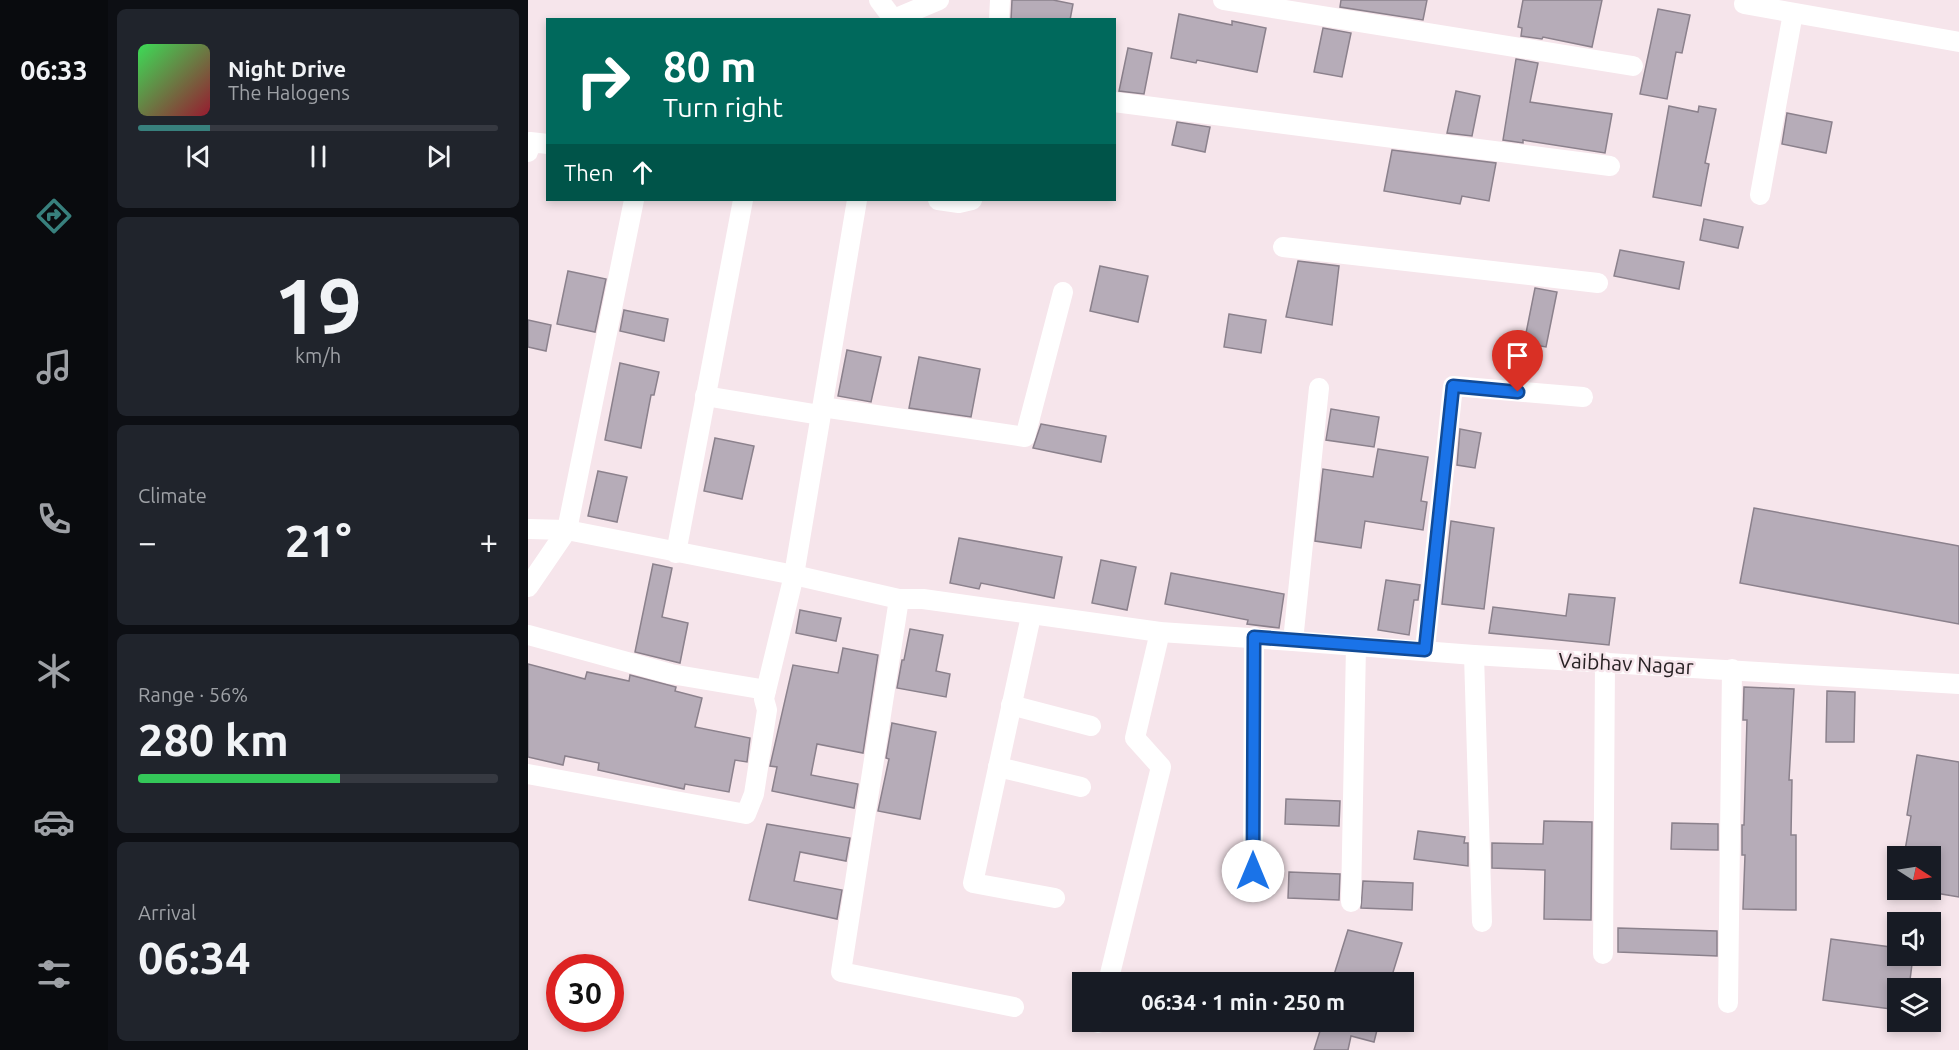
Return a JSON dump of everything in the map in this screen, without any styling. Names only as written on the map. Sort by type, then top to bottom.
[{"type":"street","points":[[879,0],[893,18]]},
{"type":"street","points":[[896,18],[939,0]]},
{"type":"street","points":[[999,18],[1000,0]]},
{"type":"street","points":[[1223,0],[1633,66]]},
{"type":"street","points":[[1744,4],[1959,42]]},
{"type":"street","points":[[1760,195],[1793,13]]},
{"type":"street","points":[[1116,102],[1610,166]]},
{"type":"street","points":[[528,152],[530,141],[546,144]]},
{"type":"street","points":[[528,587],[567,530],[634,201]]},
{"type":"street","points":[[676,554],[743,201]]},
{"type":"street","points":[[528,774],[746,814],[754,794],[767,710],[764,699],[794,575],[857,201]]},
{"type":"street","points":[[945,201],[959,203],[968,201]]},
{"type":"street","points":[[1283,247],[1598,283]]},
{"type":"street","points":[[705,396],[1025,436],[1063,292]]},
{"type":"street","points":[[1425,650],[1453,386],[1583,397]]},
{"type":"street","points":[[1293,641],[1319,388]]},
{"type":"street","name":"Vaibhav Nagar","points":[[528,529],[567,530],[676,554],[794,575],[899,599],[923,599],[1031,616],[1160,632],[1254,637],[1474,655],[1959,684]]},
{"type":"street","points":[[899,599],[841,972],[1014,1007]]},
{"type":"street","points":[[1031,616],[972,883],[1055,898]]},
{"type":"street","points":[[1110,972],[1161,767],[1135,738],[1160,632]]},
{"type":"street","points":[[528,635],[671,674],[766,690]]},
{"type":"street","points":[[1253,871],[1254,637]]},
{"type":"street","points":[[1351,902],[1356,646]]},
{"type":"street","points":[[1474,655],[1482,922]]},
{"type":"street","points":[[1603,954],[1605,662]]},
{"type":"street","points":[[1728,1004],[1732,669]]},
{"type":"street","points":[[1011,705],[1091,726]]},
{"type":"street","points":[[998,767],[1082,787]]},
{"type":"building","points":[[1012,0],[1053,0],[1073,4],[1070,18],[1011,18]]},
{"type":"building","points":[[1341,0],[1427,0],[1423,20],[1340,7]]},
{"type":"building","points":[[1523,0],[1602,0],[1592,47],[1543,37],[1542,39],[1521,36],[1522,28],[1518,27]]},
{"type":"building","points":[[1658,9],[1690,15],[1682,53],[1676,52],[1667,99],[1640,94]]},
{"type":"building","points":[[1179,14],[1232,25],[1232,21],[1266,28],[1257,72],[1197,60],[1196,63],[1171,58]]},
{"type":"building","points":[[1323,28],[1351,33],[1342,77],[1314,72]]},
{"type":"building","points":[[1128,48],[1152,53],[1144,94],[1119,91]]},
{"type":"building","points":[[1516,59],[1538,63],[1530,102],[1612,114],[1605,153],[1523,140],[1523,143],[1503,140]]},
{"type":"building","points":[[1456,91],[1480,96],[1472,136],[1447,133]]},
{"type":"building","points":[[1669,106],[1698,112],[1699,106],[1716,109],[1705,163],[1709,164],[1701,206],[1653,197]]},
{"type":"building","points":[[1787,113],[1832,122],[1826,153],[1782,144]]},
{"type":"building","points":[[1177,122],[1210,127],[1205,152],[1172,145]]},
{"type":"building","points":[[1392,150],[1496,163],[1489,201],[1462,196],[1460,204],[1384,191]]},
{"type":"building","points":[[1704,219],[1743,227],[1738,248],[1700,240]]},
{"type":"building","points":[[1620,250],[1684,262],[1679,289],[1614,276]]},
{"type":"building","points":[[1298,261],[1339,266],[1332,325],[1286,317]]},
{"type":"building","points":[[1100,266],[1148,276],[1138,322],[1090,311]]},
{"type":"building","points":[[568,271],[606,279],[595,332],[557,324]]},
{"type":"building","points":[[1535,288],[1557,292],[1546,347],[1524,343]]},
{"type":"building","points":[[624,310],[668,319],[664,341],[620,331]]},
{"type":"building","points":[[1229,314],[1266,320],[1261,353],[1224,347]]},
{"type":"building","points":[[528,320],[551,325],[546,351],[528,347]]},
{"type":"building","points":[[847,350],[881,357],[871,402],[838,396]]},
{"type":"building","points":[[919,357],[980,369],[971,417],[909,408]]},
{"type":"building","points":[[620,363],[659,372],[654,395],[651,395],[641,448],[605,440]]},
{"type":"building","points":[[1331,409],[1379,417],[1374,447],[1326,440]]},
{"type":"building","points":[[1041,424],[1106,436],[1101,462],[1033,448]]},
{"type":"building","points":[[1460,429],[1481,433],[1475,468],[1457,465]]},
{"type":"building","points":[[715,438],[754,446],[742,499],[704,491]]},
{"type":"building","points":[[1378,449],[1428,457],[1421,501],[1427,502],[1423,530],[1365,521],[1361,548],[1315,541],[1323,469],[1373,477]]},
{"type":"building","points":[[598,471],[627,477],[617,522],[588,516]]},
{"type":"building","points":[[1754,508],[1959,546],[1959,624],[1740,583]]},
{"type":"building","points":[[1451,521],[1494,528],[1484,609],[1442,604]]},
{"type":"building","points":[[959,538],[1062,557],[1054,598],[981,583],[979,589],[950,583]]},
{"type":"building","points":[[1101,560],[1136,567],[1127,610],[1092,603]]},
{"type":"building","points":[[653,564],[672,568],[662,617],[688,623],[680,663],[635,652]]},
{"type":"building","points":[[1171,573],[1284,594],[1279,628],[1247,624],[1248,620],[1165,604]]},
{"type":"building","points":[[1386,580],[1420,585],[1418,600],[1414,600],[1409,635],[1378,630]]},
{"type":"building","points":[[1569,594],[1615,598],[1609,645],[1489,633],[1493,607],[1566,616]]},
{"type":"building","points":[[800,610],[841,618],[836,641],[796,633]]},
{"type":"building","points":[[910,629],[943,635],[936,671],[950,674],[946,697],[897,688]]},
{"type":"building","points":[[843,648],[878,655],[863,753],[817,744],[811,775],[858,784],[854,808],[772,791],[777,767],[770,766],[793,665],[838,673]]},
{"type":"building","points":[[528,664],[585,679],[587,672],[629,681],[630,675],[676,687],[675,691],[702,698],[695,727],[750,738],[747,762],[735,760],[729,792],[685,784],[684,789],[598,770],[599,763],[565,756],[563,765],[528,757]]},
{"type":"building","points":[[1744,687],[1794,689],[1789,780],[1792,780],[1791,835],[1796,835],[1796,910],[1743,909],[1745,855],[1742,855],[1742,825],[1744,825],[1747,720],[1743,720]]},
{"type":"building","points":[[1827,691],[1855,692],[1854,742],[1826,742]]},
{"type":"building","points":[[892,723],[936,732],[920,819],[878,811],[889,759],[886,758]]},
{"type":"building","points":[[1917,755],[1959,762],[1959,897],[1941,894],[1941,846],[1906,846],[1911,816],[1907,815]]},
{"type":"building","points":[[1286,799],[1340,801],[1339,826],[1285,824]]},
{"type":"building","points":[[1544,821],[1592,822],[1591,920],[1544,919],[1545,870],[1492,868],[1492,843],[1543,844]]},
{"type":"building","points":[[1672,823],[1718,824],[1718,850],[1671,849]]},
{"type":"building","points":[[767,824],[850,838],[846,861],[800,852],[794,881],[842,890],[837,919],[749,900]]},
{"type":"building","points":[[1418,831],[1465,837],[1464,843],[1468,843],[1468,866],[1414,859]]},
{"type":"building","points":[[1289,872],[1340,874],[1339,900],[1288,898]]},
{"type":"building","points":[[1363,881],[1413,883],[1412,910],[1361,908]]},
{"type":"building","points":[[1618,928],[1717,931],[1717,956],[1618,952]]},
{"type":"building","points":[[1348,930],[1402,943],[1393,972],[1335,972]]},
{"type":"building","points":[[1831,939],[1887,947],[1887,966],[1912,966],[1910,978],[1887,978],[1887,1009],[1823,1000]]},
{"type":"building","points":[[1320,1032],[1376,1032],[1374,1042],[1351,1036],[1348,1050],[1314,1050]]},
{"type":"route","points":[[1253,871],[1254,637],[1425,650],[1453,386],[1518,392]]}]
